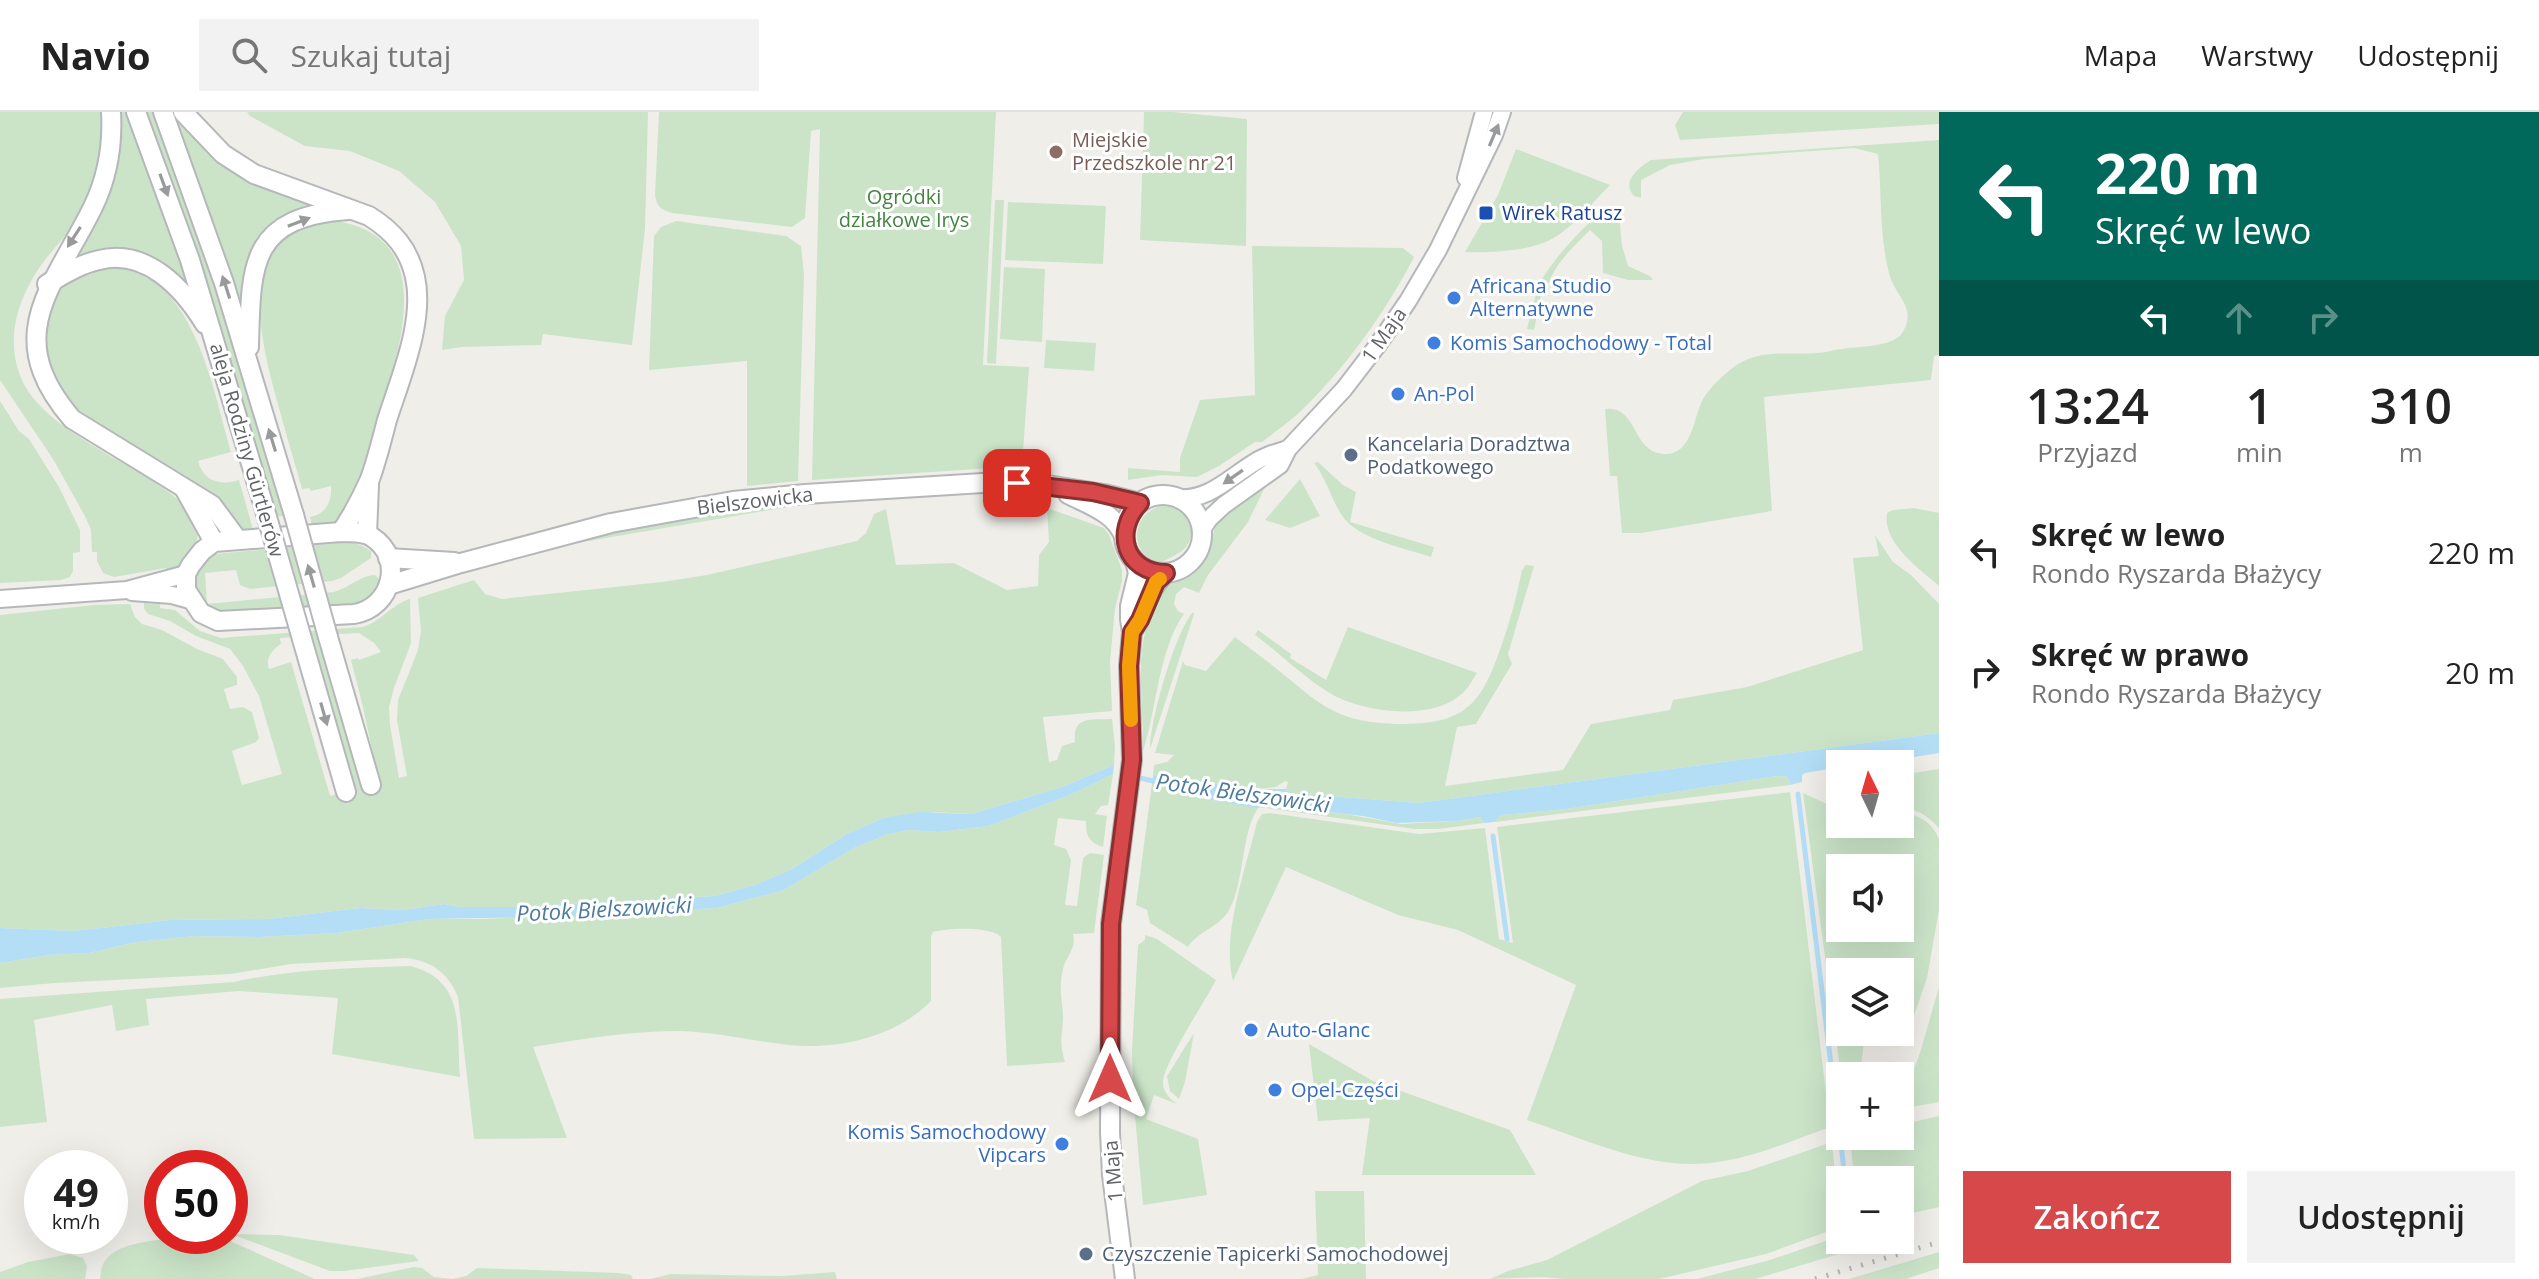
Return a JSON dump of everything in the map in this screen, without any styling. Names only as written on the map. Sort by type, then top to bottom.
[{"type":"main road","points":[[111,112],[112,142],[101,189],[92,209],[32,306],[26,333],[31,368],[51,401],[72,419],[212,505],[238,540]]},
{"type":"main road","name":"aleja Rodziny Gürtlerów","points":[[136,112],[217,344],[346,792]]},
{"type":"main road","name":"aleja Rodziny Gürtlerów","points":[[163,112],[201,213],[249,362],[371,785]]},
{"type":"main road","points":[[183,112],[223,154],[254,174],[377,221],[397,238],[410,259],[416,280],[417,301],[412,337],[370,479],[341,532]]},
{"type":"main road","points":[[249,362],[251,280],[264,245],[282,228],[302,220],[334,211],[352,210]]},
{"type":"main road","points":[[44,285],[98,260],[123,259],[145,265],[172,280],[217,344]]},
{"type":"main road","points":[[367,534],[370,479]]},
{"type":"main road","name":"Bielszowicka","points":[[389,585],[611,523],[733,501],[986,483],[1035,483],[1140,503]]},
{"type":"main road","name":"Bielszowicka","points":[[1054,487],[1110,515],[1124,536]]},
{"type":"main road","points":[[185,490],[214,542]]},
{"type":"main road","points":[[1158,496],[1178,498],[1194,510],[1202,530],[1200,548],[1183,568],[1166,573],[1149,571],[1135,561],[1127,549],[1124,536],[1128,518],[1140,503],[1158,496]]},
{"type":"main road","points":[[341,532],[367,534],[376,540],[388,558],[389,585],[385,596],[375,607],[354,614],[225,622],[201,613],[186,590],[186,574],[196,557],[214,542],[341,532]]},
{"type":"main road","points":[[388,558],[461,563]]},
{"type":"main road","name":"1 Maja","points":[[1125,1279],[1112,1175],[1111,924],[1132,760],[1129,666],[1132,632],[1130,606],[1138,573],[1135,561]]},
{"type":"main road","name":"1 Maja","points":[[1132,632],[1156,582],[1166,573]]},
{"type":"street","name":"1 Maja","points":[[1459,207],[1484,112]]},
{"type":"street","name":"1 Maja","points":[[1202,530],[1219,509],[1280,465],[1288,449],[1344,389],[1377,346],[1438,250],[1494,135],[1502,112]]},
{"type":"street","name":"1 Maja","points":[[1178,498],[1188,499],[1207,493],[1268,455],[1288,449]]},
{"type":"street","points":[[0,599],[127,590],[186,574]]},
{"type":"street","points":[[127,590],[190,600]]},
{"type":"green space","points":[[0,112],[103,112],[100,151],[91,188],[74,224],[29,286],[17,318],[14,352],[25,386],[51,416],[164,489],[189,510],[195,519],[198,538],[191,555],[167,573],[166,568],[114,577],[103,573],[97,561],[97,552],[92,552],[91,530],[86,518],[53,459],[0,380]]},
{"type":"green space","points":[[118,112],[127,112],[191,290],[122,250],[96,251],[71,259]]},
{"type":"green space","points":[[145,112],[155,112],[191,212],[284,516],[275,517],[199,262]]},
{"type":"green space","points":[[247,112],[648,112],[645,229],[632,345],[543,334],[541,345],[442,350],[445,316],[464,280],[461,246],[435,202],[399,171],[350,151],[305,146]]},
{"type":"green space","name":"Ogródki działkowe Irys","points":[[659,112],[996,112],[983,365],[1029,367],[1022,466],[812,480],[820,129],[811,131],[805,218],[792,227],[672,213],[660,207],[655,195]]},
{"type":"green space","points":[[1144,112],[1247,119],[1246,246],[1140,240]]},
{"type":"green space","points":[[1683,112],[1939,112],[1939,124],[1680,140],[1675,125]]},
{"type":"green space","points":[[177,118],[226,167],[263,186],[316,205],[291,214],[249,261],[241,301],[175,120]]},
{"type":"green space","points":[[1939,140],[1939,355],[1934,356],[1931,380],[1764,397],[1772,511],[1641,533],[1622,533],[1617,476],[1610,476],[1605,409],[1623,414],[1645,445],[1653,451],[1673,453],[1686,442],[1706,394],[1738,364],[1767,354],[1820,353],[1886,343],[1900,336],[1908,318],[1904,303],[1892,282],[1886,259],[1878,154],[1854,148],[1704,159],[1670,165],[1641,180],[1641,198],[1630,191],[1633,176],[1651,160]]},
{"type":"green space","points":[[1516,149],[1610,185],[1573,223],[1548,241],[1507,251],[1465,252],[1498,195]]},
{"type":"green space","points":[[995,200],[1004,200],[996,364],[987,363]]},
{"type":"green space","points":[[1008,202],[1106,206],[1103,264],[1005,260]]},
{"type":"green space","points":[[1614,207],[1619,214],[1622,246],[1628,266],[1653,280],[1628,280],[1603,273],[1602,241],[1590,230],[1557,267],[1545,295],[1541,295],[1534,330],[1527,329],[1539,285],[1552,265],[1583,229]]},
{"type":"green space","points":[[336,221],[368,231],[388,248],[400,270],[404,296],[402,324],[390,382],[357,491],[339,523],[313,530],[310,517],[327,506],[331,486],[311,491],[309,488],[302,489],[264,345],[260,316],[261,288],[267,263],[281,242],[303,228]]},
{"type":"green space","points":[[676,221],[786,236],[801,246],[804,274],[798,481],[747,486],[747,361],[649,370],[654,236],[661,227]]},
{"type":"green space","points":[[1252,246],[1403,248],[1414,257],[1378,318],[1349,358],[1317,395],[1282,427],[1262,442],[1255,442],[1197,477],[1162,475],[1128,480],[1128,468],[1180,472],[1180,458],[1200,400],[1255,395]]},
{"type":"green space","points":[[114,266],[141,274],[164,290],[196,338],[231,452],[198,461],[200,468],[208,477],[219,482],[239,480],[254,533],[238,525],[199,486],[89,419],[55,382],[41,339],[54,301],[73,278]]},
{"type":"green space","points":[[1004,267],[1045,269],[1042,342],[1000,339]]},
{"type":"green space","points":[[1046,340],[1096,343],[1094,371],[1044,368]]},
{"type":"green space","points":[[0,401],[19,431],[29,439],[59,487],[80,530],[80,552],[73,553],[70,577],[0,583]]},
{"type":"green space","points":[[1318,462],[1343,485],[1356,492],[1350,522],[1434,547],[1431,557],[1382,542],[1348,523],[1314,463]]},
{"type":"green space","points":[[1300,479],[1320,516],[1290,528],[1265,520]]},
{"type":"green space","points":[[1266,485],[1248,522],[1208,575],[1199,593],[1184,587],[1176,594],[1174,604],[1184,614],[1163,662],[1143,751],[1142,648],[1153,608],[1167,585],[1196,566],[1205,556],[1216,526],[1227,510]]},
{"type":"green space","points":[[817,502],[577,543],[609,532],[665,521]]},
{"type":"green space","points":[[1164,505],[1183,514],[1191,533],[1183,550],[1159,564],[1142,551],[1137,533],[1145,516]]},
{"type":"green space","points":[[1047,508],[1104,528],[1122,570],[1110,661],[1112,711],[1043,717],[1049,762],[1057,760],[1062,746],[1075,742],[1080,723],[1112,719],[1114,765],[1062,787],[971,814],[934,812],[883,818],[847,834],[792,869],[755,885],[714,896],[512,907],[444,904],[402,910],[360,908],[268,919],[170,920],[74,931],[0,928],[0,615],[130,604],[135,617],[142,624],[162,630],[223,659],[237,677],[237,685],[224,689],[230,709],[243,707],[252,712],[259,738],[232,751],[242,785],[282,774],[259,696],[243,666],[230,649],[148,614],[144,603],[160,604],[160,608],[175,610],[200,631],[221,638],[362,627],[410,599],[411,643],[389,707],[399,778],[407,776],[397,720],[398,700],[418,650],[421,631],[418,598],[474,580],[485,594],[502,599],[707,575],[857,541],[866,533],[874,514],[886,509],[896,565],[954,563],[1007,590],[1038,586],[1039,555],[1049,542]],"holes":[[[359,633],[381,652],[351,660],[379,782],[362,788],[319,635]],[[309,636],[353,790],[330,796],[291,662],[269,669],[268,665],[270,655],[281,644],[280,638]]]},
{"type":"green space","points":[[1914,508],[1939,513],[1939,586],[1912,563],[1890,535],[1887,513]]},
{"type":"green space","points":[[1875,535],[1893,562],[1911,575],[1939,604],[1939,733],[1419,803],[1289,793],[1286,789],[1288,782],[1285,781],[1276,787],[1259,789],[1153,775],[1154,765],[1167,762],[1174,755],[1155,753],[1183,661],[1185,665],[1206,671],[1235,637],[1316,700],[1351,718],[1406,724],[1427,723],[1458,713],[1470,705],[1487,682],[1526,565],[1534,566],[1508,654],[1512,664],[1476,724],[1457,727],[1445,786],[1563,770],[1591,724],[1670,710],[1673,700],[1747,687],[1863,650],[1853,558],[1879,556]]},
{"type":"green space","points":[[350,542],[371,551],[371,558],[332,581],[250,589],[240,585],[236,570],[205,573],[207,604],[195,584],[198,568],[214,554]]},
{"type":"green space","points":[[375,575],[380,580],[368,598],[355,604],[219,613],[207,604],[334,592]]},
{"type":"green space","points":[[1194,614],[1150,749],[1164,678]]},
{"type":"green space","points":[[1348,627],[1477,673],[1464,692],[1445,704],[1411,711],[1375,709],[1328,692],[1255,635],[1258,630],[1291,654],[1290,658],[1326,680]]},
{"type":"green space","points":[[1939,769],[1939,828],[1914,810],[1914,773]]},
{"type":"green space","points":[[1113,774],[1108,805],[1101,806],[1095,814],[1107,816],[1103,847],[1089,837],[1086,821],[1058,818],[1054,845],[1066,849],[1071,860],[1065,905],[1077,906],[1083,858],[1090,853],[1104,855],[1094,933],[1073,934],[1074,944],[1064,964],[1061,1044],[1065,1062],[1007,1066],[1001,937],[979,930],[933,932],[931,1001],[901,1024],[846,1043],[808,1046],[707,1033],[661,1031],[533,1047],[567,1138],[474,1139],[458,997],[443,974],[422,961],[405,958],[291,964],[231,974],[0,988],[0,963],[48,955],[89,953],[137,942],[194,936],[337,933],[429,919],[717,908],[784,890],[854,848],[888,834],[988,826],[1070,795]]},
{"type":"green space","points":[[1777,776],[1788,777],[1790,785],[1495,822],[1502,815],[1566,809]]},
{"type":"green space","points":[[1152,784],[1234,804],[1345,814],[1402,824],[1480,817],[1484,823],[1414,829],[1259,807],[1249,829],[1238,885],[1229,910],[1188,947],[1150,923],[1147,910],[1136,905]]},
{"type":"green space","points":[[1790,792],[1826,1094],[1826,1128],[1751,1155],[1699,1164],[1674,1163],[1624,1153],[1527,1120],[1576,985],[1458,930],[1398,915],[1286,867],[1233,981],[1230,963],[1232,922],[1257,822],[1262,814],[1419,834],[1485,828],[1499,939],[1513,943],[1497,827]]},
{"type":"green space","points":[[1803,793],[1826,804],[1826,838],[1914,838],[1914,815],[1933,828],[1939,839],[1939,910],[1927,978],[1914,1015],[1914,958],[1826,958],[1826,964]]},
{"type":"green space","points":[[1145,935],[1157,939],[1216,980],[1165,1075],[1164,1089],[1177,1104],[1154,1095],[1146,1119],[1198,1139],[1207,1195],[1143,1205],[1132,1051],[1138,945],[1145,940]]},
{"type":"green space","points":[[410,966],[428,973],[450,995],[457,1025],[460,1077],[332,1054],[338,998],[239,991],[146,999],[149,1025],[116,1031],[112,1005],[34,1020],[47,1122],[0,1127],[0,999],[234,982],[321,970]]},
{"type":"green space","points":[[1939,987],[1939,1102],[1914,1106],[1914,1069]]},
{"type":"green space","points":[[1194,1033],[1179,1099],[1170,1091],[1167,1076]]},
{"type":"green space","points":[[1309,1044],[1373,1081],[1510,1130],[1536,1175],[1362,1175],[1370,1118],[1318,1121]]},
{"type":"green space","points":[[1837,1046],[1863,1046],[1862,1062],[1839,1062]]},
{"type":"green space","points":[[1939,1116],[1939,1207],[1914,1213],[1914,1166],[1853,1166],[1851,1150],[1914,1150],[1914,1122]]},
{"type":"green space","points":[[1826,1144],[1826,1150],[1833,1150],[1834,1166],[1826,1166],[1826,1232],[1766,1254],[1659,1279],[1490,1279],[1547,1260],[1702,1181],[1748,1171]]},
{"type":"green space","points":[[1315,1191],[1364,1191],[1366,1279],[1301,1279],[1318,1275]]},
{"type":"green space","points":[[248,1234],[279,1235],[414,1255],[419,1261],[330,1271],[248,1240]]},
{"type":"green space","points":[[1826,1241],[1826,1254],[1839,1254],[1755,1279],[1697,1279],[1770,1260]]},
{"type":"green space","points":[[144,1242],[144,1254],[248,1254],[248,1249],[315,1279],[100,1279],[102,1267],[112,1254],[128,1254],[128,1246]]},
{"type":"green space","points":[[1939,1252],[1939,1268],[1906,1279],[1849,1279]]},
{"type":"green space","points":[[70,1254],[83,1258],[87,1266],[85,1279],[0,1279],[0,1272],[28,1262]]},
{"type":"green space","points":[[422,1268],[434,1277],[452,1279],[357,1279]]},
{"type":"green space","points":[[477,1268],[619,1273],[631,1275],[633,1279],[452,1279],[466,1276]]},
{"type":"green space","points":[[835,1272],[837,1279],[650,1279],[671,1274],[782,1276]]},
{"type":"water","points":[[1939,733],[1939,753],[1914,757],[1914,750],[1826,750],[1826,769],[1805,773],[1802,782],[1790,785],[1788,777],[1777,776],[1566,809],[1502,815],[1495,822],[1484,823],[1480,817],[1397,823],[1274,806],[1255,808],[1201,798],[1152,784],[1153,775],[1259,789],[1286,789],[1289,793],[1419,803]]},
{"type":"water","points":[[1114,765],[1113,774],[1070,795],[988,826],[888,834],[854,848],[784,890],[717,908],[546,917],[429,919],[337,933],[194,936],[0,963],[0,928],[74,931],[170,920],[268,919],[360,908],[402,910],[444,904],[512,907],[714,896],[755,885],[792,869],[847,834],[883,818],[920,812],[971,814],[1062,787]]},
{"type":"waterway","name":"Potok Bielszowicki","points":[[1136,777],[1157,782]]},
{"type":"waterway","points":[[1798,794],[1831,1062]]},
{"type":"waterway","points":[[1493,836],[1507,939]]},
{"type":"waterway","points":[[1842,1150],[1843,1166]]},
{"type":"railway","points":[[1815,1279],[1939,1242]]},
{"type":"slow traffic","points":[[1131,720],[1129,666],[1132,632],[1160,579]]},
{"type":"place","name":"Miejskie Przedszkole nr 21","points":[[1056,152]]},
{"type":"place","name":"Wirek Ratusz","points":[[1486,213]]},
{"type":"place","name":"Africana Studio Alternatywne","points":[[1454,298]]},
{"type":"place","name":"Komis Samochodowy - Total","points":[[1434,343]]},
{"type":"place","name":"An-Pol","points":[[1398,394]]},
{"type":"place","name":"Kancelaria Doradztwa Podatkowego","points":[[1351,455]]},
{"type":"place","name":"Auto-Glanc","points":[[1251,1030]]},
{"type":"place","name":"Opel-Części","points":[[1275,1090]]},
{"type":"place","name":"Komis Samochodowy Vipcars","points":[[1062,1144]]},
{"type":"place","name":"Czyszczenie Tapicerki Samochodowej","points":[[1086,1254]]},
{"type":"route","points":[[1017,483],[1093,492],[1140,503],[1125,527],[1127,549],[1142,567],[1166,573],[1156,582],[1132,632],[1129,666],[1132,760],[1111,924],[1110,1079]]}]
